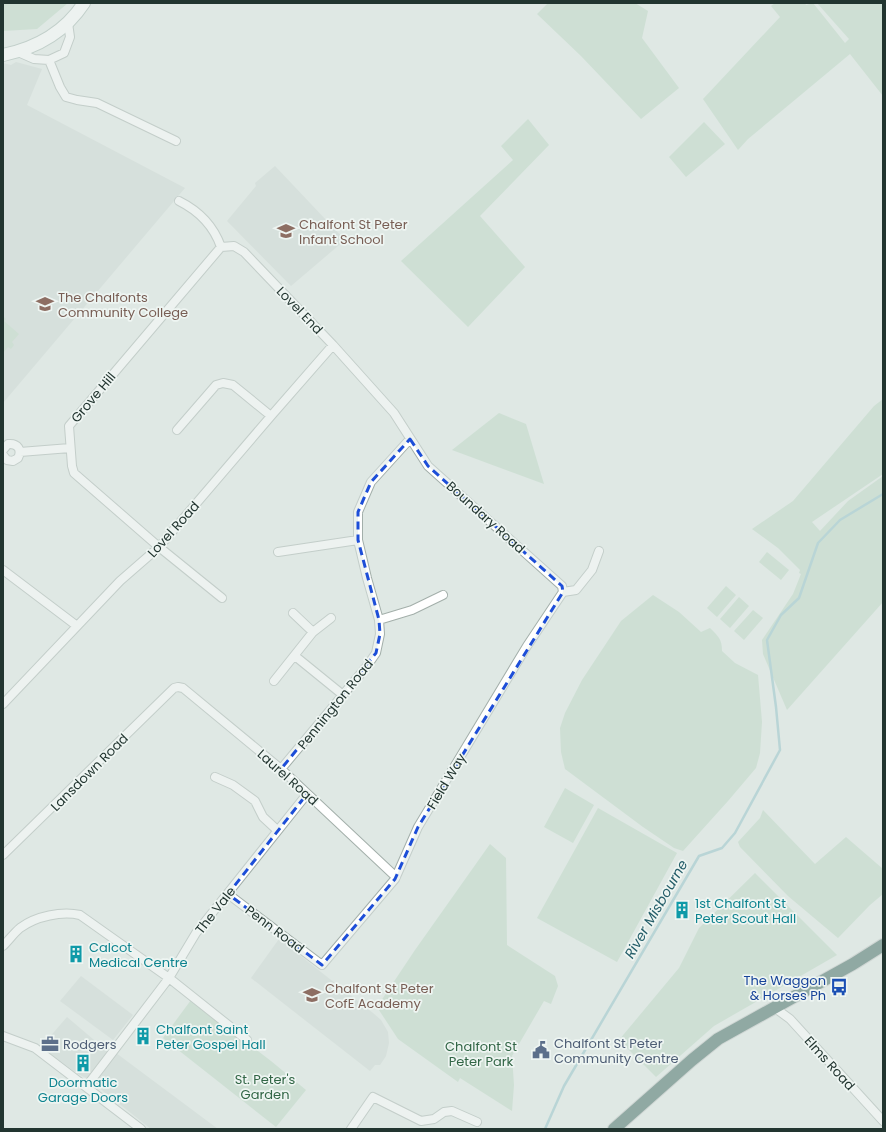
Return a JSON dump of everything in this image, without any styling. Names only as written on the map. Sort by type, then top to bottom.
[{"type":"highway","points":[[614,1129],[718,1039],[853,964],[883,945]]},
{"type":"street","points":[[3,55],[18,52],[45,41],[68,23],[84,3]]},
{"type":"street","points":[[18,52],[34,59],[49,60],[64,52],[70,37],[68,23]]},
{"type":"street","points":[[49,60],[60,87],[66,97],[97,103],[176,141]]},
{"type":"street","points":[[179,201],[199,214],[209,224],[217,235],[221,247]]},
{"type":"street","name":"Lovel End","points":[[221,247],[234,246],[244,252],[333,345],[394,413],[410,439]]},
{"type":"street","name":"Grove Hill","points":[[221,247],[69,426],[70,448],[74,473],[222,598]]},
{"type":"street","name":"Lovel Road","points":[[3,704],[120,582],[160,547],[333,345]]},
{"type":"street","points":[[177,430],[216,385],[223,383],[234,385],[271,416]]},
{"type":"street","name":"Pennington Road","points":[[281,769],[367,666],[376,653],[380,634],[379,620],[366,578],[358,540],[358,512],[371,482],[410,439]]},
{"type":"street","name":"Boundary Road","points":[[410,439],[428,466],[562,586],[563,592]]},
{"type":"street","points":[[3,450],[8,444],[14,444],[18,447],[20,452],[18,458],[13,461],[7,460],[3,455]]},
{"type":"street","points":[[20,452],[70,448]]},
{"type":"street","points":[[278,552],[358,540]]},
{"type":"street","points":[[563,592],[576,590],[592,570],[599,551]]},
{"type":"street","points":[[3,570],[77,626]]},
{"type":"street","name":"Field Way","points":[[322,965],[396,877],[418,827],[527,646],[563,592]]},
{"type":"street","points":[[379,620],[412,610],[443,595]]},
{"type":"street","points":[[294,613],[313,632]]},
{"type":"street","points":[[274,681],[313,632],[331,618]]},
{"type":"street","points":[[295,656],[343,695]]},
{"type":"street","name":"Laurel Road","points":[[174,688],[178,686],[183,688],[281,769],[396,877]]},
{"type":"street","name":"Lansdown Road","points":[[3,855],[174,688]]},
{"type":"street","points":[[215,776],[233,785],[255,801],[263,816],[277,830]]},
{"type":"street","name":"The Vale","points":[[86,1087],[169,978],[196,933],[307,794]]},
{"type":"street","name":"Penn Road","points":[[228,894],[322,965]]},
{"type":"street","points":[[3,946],[20,929],[33,921],[54,915],[73,914],[80,916],[169,978],[248,1040]]},
{"type":"street","name":"Elms Road","points":[[775,1008],[790,1019],[883,1121]]},
{"type":"street","points":[[3,1036],[35,1048],[141,1129]]},
{"type":"street","points":[[352,1129],[373,1096],[421,1121],[434,1118],[444,1112],[452,1112],[477,1122]]},
{"type":"highlighted area","points":[[410,439],[428,466],[562,586],[563,592],[418,827],[395,879],[322,965],[228,894],[307,794],[281,769],[376,653],[380,634],[379,620],[358,540],[358,512],[371,482]]},
{"type":"shaded area","name":"The Chalfonts Community College","points":[[16,62],[42,69],[27,105],[185,188],[3,403],[3,63],[11,65]]},
{"type":"shaded area","name":"Chalfont St Peter Infant School","points":[[275,166],[345,240],[291,286],[227,221],[256,186],[255,183]]},
{"type":"shaded area","name":"Chalfont St Peter CofE Academy","points":[[279,939],[381,1020],[388,1032],[389,1043],[386,1056],[380,1065],[375,1065],[370,1071],[251,978]]},
{"type":"shaded area","points":[[81,976],[133,1015],[113,1040],[60,1001]]},
{"type":"shaded area","points":[[67,1017],[107,1051],[88,1079],[78,1074],[41,1047]]},
{"type":"shaded area","points":[[116,1053],[218,1129],[151,1129],[93,1083]]},
{"type":"green space","points":[[3,3],[68,3],[37,29],[3,31]]},
{"type":"green space","points":[[548,3],[635,3],[648,11],[642,38],[679,88],[641,119],[581,56],[537,14]]},
{"type":"green space","points":[[775,3],[805,3],[806,5],[813,3],[845,43],[849,39],[817,3],[883,3],[883,96],[850,54],[748,139],[738,150],[703,99],[780,17],[771,6]]},
{"type":"green space","points":[[528,119],[549,145],[480,216],[525,267],[468,327],[401,261],[513,160],[501,146]]},
{"type":"green space","points":[[704,122],[725,144],[686,177],[669,157]]},
{"type":"green space","points":[[3,316],[6,319],[4,321],[19,334],[12,342],[14,345],[11,349],[8,347],[3,353]]},
{"type":"green space","points":[[883,399],[883,474],[812,522],[820,531],[848,501],[883,476],[883,602],[787,710],[763,654],[762,640],[793,594],[801,574],[799,573],[800,570],[778,548],[752,529],[793,501],[874,406]]},
{"type":"green space","points":[[499,413],[526,424],[544,484],[452,450]]},
{"type":"green space","points":[[767,552],[789,570],[781,580],[759,562]]},
{"type":"green space","points":[[726,586],[736,595],[717,617],[707,608]]},
{"type":"green space","points":[[653,595],[679,612],[701,632],[710,628],[719,638],[722,651],[735,663],[758,675],[762,722],[760,753],[756,768],[683,851],[674,848],[643,827],[565,769],[561,752],[560,728],[565,713],[582,680],[621,621]]},
{"type":"green space","points":[[739,597],[749,606],[730,628],[720,619]]},
{"type":"green space","points":[[753,610],[763,618],[744,640],[734,631]]},
{"type":"green space","points":[[565,788],[594,805],[573,843],[544,827]]},
{"type":"green space","points":[[598,808],[677,853],[617,962],[537,918]]},
{"type":"green space","points":[[763,810],[815,864],[846,837],[883,869],[883,894],[870,905],[838,938],[788,896],[740,847],[738,842],[760,818]]},
{"type":"green space","name":"Chalfont St Peter Park","points":[[490,844],[506,858],[507,945],[555,976],[558,986],[551,1004],[544,1001],[512,1056],[514,1085],[512,1111],[460,1078],[458,1082],[398,1039],[377,1007],[415,950]]},
{"type":"green space","points":[[755,873],[837,955],[714,1026],[656,1077],[619,1040],[679,968],[699,928]]},
{"type":"green space","name":"St. Peter's Garden","points":[[191,1000],[271,1061],[306,1090],[276,1127],[163,1038]]},
{"type":"waterway","name":"River Misbourne","points":[[545,1129],[564,1086],[699,856],[722,848],[735,833],[780,750],[767,640],[781,615],[799,598],[818,543],[840,520],[883,494]]},
{"type":"place","name":"Chalfont St Peter Infant School","points":[[286,231]]},
{"type":"place","name":"The Chalfonts Community College","points":[[45,304]]},
{"type":"place","name":"1st Chalfont St Peter Scout Hall","points":[[682,910]]},
{"type":"place","name":"Calcot Medical Centre","points":[[76,954]]},
{"type":"place","name":"The Waggon & Horses Ph","points":[[839,987]]},
{"type":"place","name":"Chalfont St Peter CofE Academy","points":[[312,995]]},
{"type":"place","name":"Chalfont Saint Peter Gospel Hall","points":[[143,1036]]},
{"type":"place","name":"Rodgers","points":[[50,1044]]},
{"type":"place","name":"Chalfont St Peter Community Centre","points":[[541,1050]]},
{"type":"place","name":"Doormatic Garage Doors","points":[[83,1063]]}]
